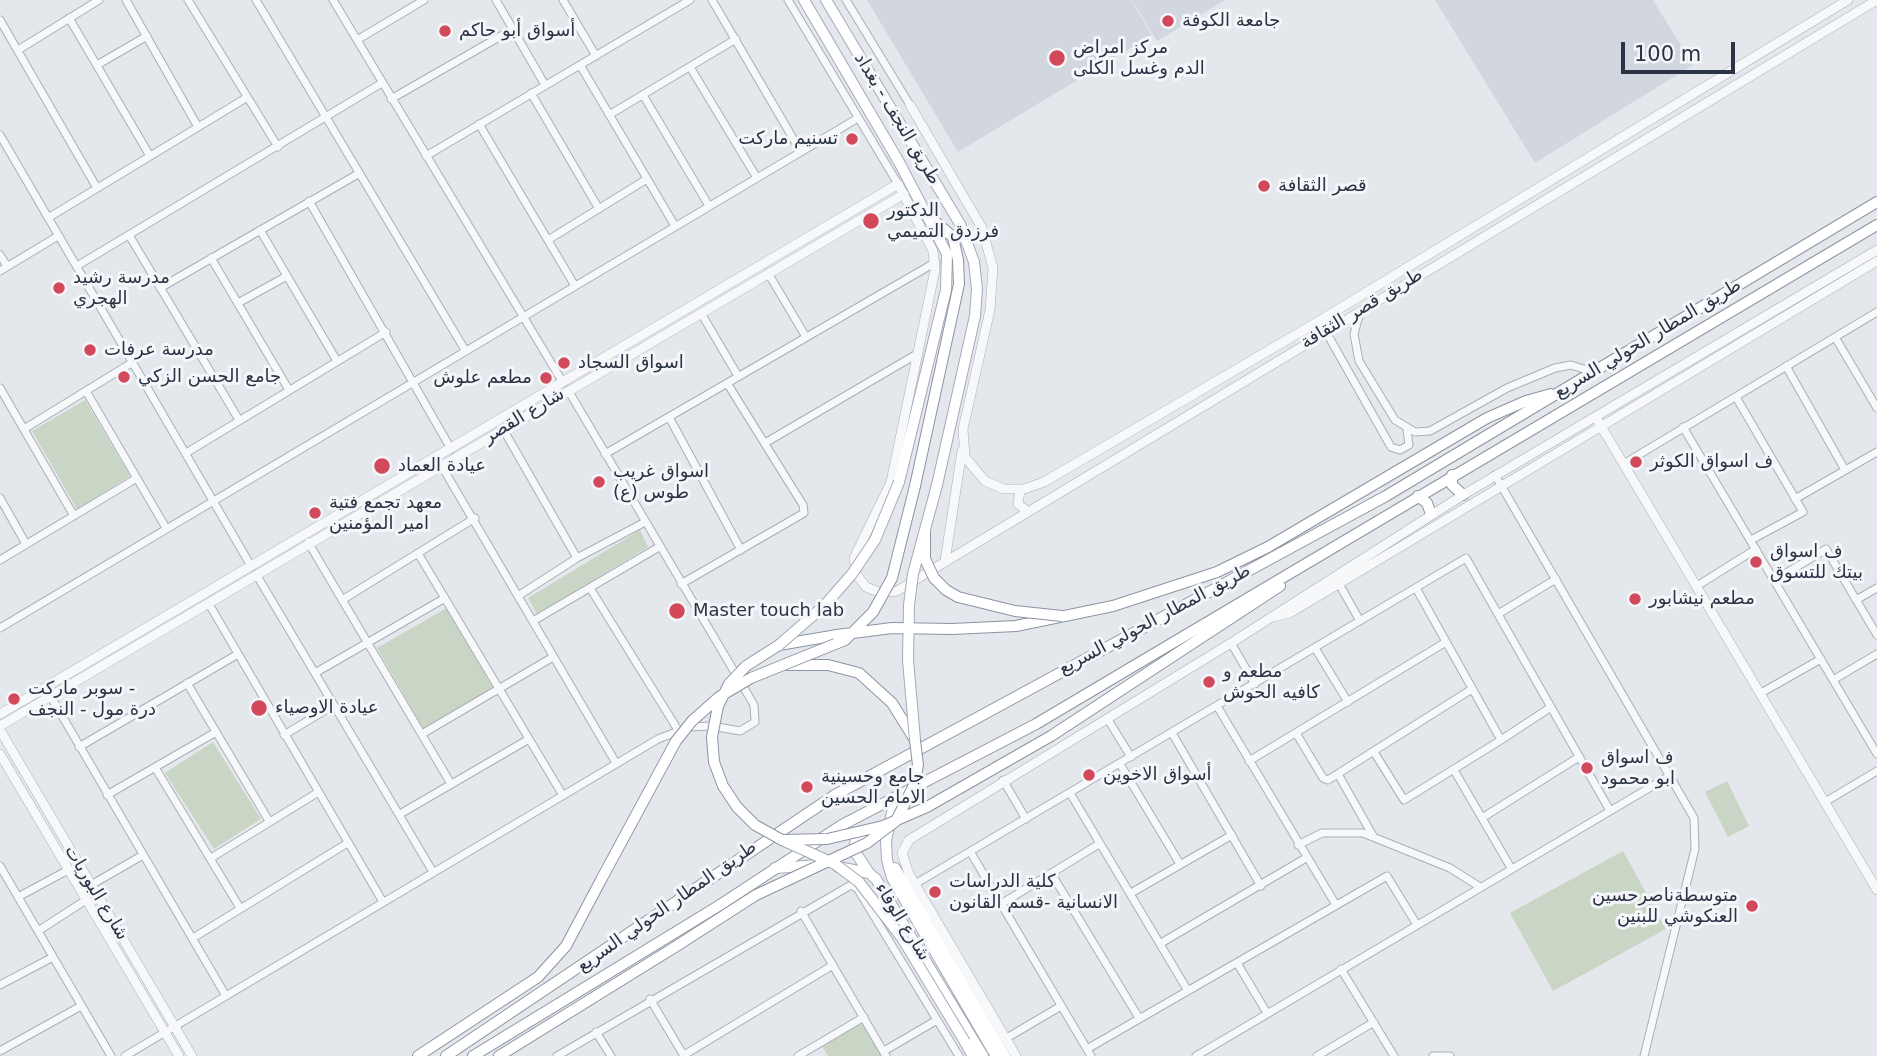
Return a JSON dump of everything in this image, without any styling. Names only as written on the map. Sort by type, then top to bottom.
[{"type":"main road","points":[[804,0],[930,216],[945,246],[948,276],[900,482],[875,540],[852,574],[825,605],[779,645],[756,658],[729,684],[718,706],[712,737],[718,774],[729,797],[755,825],[835,864],[859,882],[902,938],[973,1056]]},
{"type":"main road","name":"طريق النجف - بغداد","points":[[826,0],[960,224],[974,262],[977,289],[975,316],[937,485],[913,574],[909,605],[908,660],[918,765],[915,785],[896,821]]},
{"type":"main road","points":[[850,105],[862,98]]},
{"type":"main road","name":"طريق المطار الحولي السريع","points":[[446,1056],[479,1037],[835,795],[1387,496],[1877,202]]},
{"type":"main road","points":[[418,1056],[538,977],[572,937],[676,741],[692,720],[728,691],[845,640],[873,612],[892,578],[959,284],[955,243],[946,228],[930,216]]},
{"type":"main road","name":"طريق المطار الحولي السريع","points":[[472,1056],[720,905],[842,825],[1036,724],[1877,225]]},
{"type":"main road","points":[[1744,281],[1744,291],[1754,297]]},
{"type":"main road","points":[[1714,299],[1725,304],[1723,316]]},
{"type":"main road","points":[[779,645],[862,631],[995,628],[1113,606],[1226,568],[1268,547],[1487,418],[1533,398],[1559,393]]},
{"type":"main road","points":[[1452,475],[1452,485],[1463,495]]},
{"type":"main road","points":[[1418,496],[1427,503],[1431,514]]},
{"type":"main road","points":[[925,531],[925,559],[934,578],[946,590],[958,597],[1016,611],[1062,616]]},
{"type":"main road","points":[[782,840],[827,839],[883,826],[927,807],[1051,736],[1296,576],[1326,551]]},
{"type":"main road","points":[[785,665],[828,664],[859,673],[892,703],[915,740]]},
{"type":"main road","name":"شارع الوفاء","points":[[895,798],[889,819],[887,860],[900,896],[996,1056]]},
{"type":"main road","points":[[499,1056],[765,890],[867,843],[896,821]]},
{"type":"main road","points":[[896,821],[891,846],[895,868],[1005,1056]]},
{"type":"main road","points":[[869,873],[854,850],[860,835],[870,832],[880,837],[887,860]]},
{"type":"main road","name":"شارع الوفاء","points":[[773,869],[823,865],[869,873],[884,890],[983,1056]]},
{"type":"street","points":[[18,51],[99,0]]},
{"type":"street","points":[[126,0],[198,127]]},
{"type":"street","points":[[188,0],[278,147]]},
{"type":"street","points":[[256,0],[466,350]]},
{"type":"street","points":[[333,0],[562,380]]},
{"type":"street","points":[[357,40],[424,0]]},
{"type":"street","points":[[496,0],[545,85]]},
{"type":"street","points":[[576,0],[565,3],[596,55]]},
{"type":"street","points":[[426,156],[690,0]]},
{"type":"street","points":[[712,0],[801,152]]},
{"type":"street","points":[[765,443],[917,354],[936,262],[904,194],[788,0]]},
{"type":"street","points":[[846,0],[982,228],[993,268],[990,310],[963,429],[946,561]]},
{"type":"street","name":"طريق قصر الثقافة","points":[[1020,490],[1044,482],[1319,321],[1848,0]]},
{"type":"street","name":"طريق قصر الثقافة","points":[[917,354],[891,482],[885,500],[856,550],[854,566],[866,587],[889,593],[1877,0]]},
{"type":"street","points":[[69,18],[150,156]]},
{"type":"street","points":[[0,20],[97,188]]},
{"type":"street","points":[[391,99],[513,29]]},
{"type":"street","points":[[97,65],[147,36]]},
{"type":"street","points":[[609,115],[736,39]]},
{"type":"street","points":[[580,65],[675,226]]},
{"type":"street","points":[[690,67],[757,178]]},
{"type":"street","points":[[77,266],[382,83]]},
{"type":"street","points":[[531,93],[599,209]]},
{"type":"street","points":[[643,95],[709,206]]},
{"type":"street","points":[[48,218],[246,98]]},
{"type":"street","points":[[0,628],[212,499],[858,118]]},
{"type":"street","points":[[479,124],[575,286]]},
{"type":"street","points":[[0,135],[433,872]]},
{"type":"street","points":[[1593,153],[1602,166]]},
{"type":"street","points":[[160,288],[358,174]]},
{"type":"street","points":[[548,240],[647,179]]},
{"type":"street","name":"شارع القصر","points":[[0,714],[385,493],[503,429],[898,184]]},
{"type":"street","name":"شارع القصر","points":[[664,329],[701,313],[904,194]]},
{"type":"street","points":[[309,201],[414,380],[450,449]]},
{"type":"street","points":[[260,230],[337,361]]},
{"type":"street","points":[[0,256],[3,269],[58,236]]},
{"type":"street","points":[[129,236],[239,419]]},
{"type":"street","points":[[1273,617],[1290,613],[1501,485],[1598,420],[1877,250]]},
{"type":"street","points":[[211,258],[289,390]]},
{"type":"street","points":[[1016,1056],[915,884],[902,853],[909,840],[1273,617],[1495,475],[1598,420],[1877,261]]},
{"type":"street","points":[[605,454],[936,262]]},
{"type":"street","points":[[768,273],[806,337]]},
{"type":"street","points":[[238,303],[287,276]]},
{"type":"street","points":[[1362,308],[1354,334],[1357,355],[1395,420],[1408,430],[1430,431],[1507,388],[1555,368],[1571,365],[1593,372]]},
{"type":"street","points":[[1625,463],[1877,312]]},
{"type":"street","points":[[701,313],[738,376]]},
{"type":"street","points":[[1325,330],[1391,447],[1401,450],[1409,445],[1408,430]]},
{"type":"street","points":[[186,453],[386,332]]},
{"type":"street","points":[[1835,337],[1877,408]]},
{"type":"street","name":"شارع القصر","points":[[385,493],[450,449],[562,380],[640,343]]},
{"type":"street","points":[[24,429],[133,362]]},
{"type":"street","points":[[1786,366],[1845,470]]},
{"type":"street","points":[[681,584],[804,513],[803,505],[727,383]]},
{"type":"street","points":[[1867,390],[1877,384]]},
{"type":"street","points":[[0,388],[74,516]]},
{"type":"street","points":[[125,1056],[562,794],[678,730],[712,726],[740,732],[751,727],[757,716],[754,705],[568,390]]},
{"type":"street","points":[[86,391],[166,528]]},
{"type":"street","points":[[1736,397],[1803,512],[1751,540]]},
{"type":"street","points":[[669,417],[741,551]]},
{"type":"street","points":[[1598,420],[1877,890]]},
{"type":"street","points":[[1683,426],[1877,754]]},
{"type":"street","points":[[503,429],[577,558]]},
{"type":"street","points":[[962,447],[970,466],[985,481],[1004,489],[1020,490],[1018,504],[1027,511]]},
{"type":"street","points":[[1795,499],[1877,452]]},
{"type":"street","points":[[441,465],[475,518],[616,763]]},
{"type":"street","points":[[1495,475],[1691,811],[1696,841],[1644,1056]]},
{"type":"street","points":[[0,560],[137,478]]},
{"type":"street","points":[[0,498],[26,544]]},
{"type":"street","points":[[342,600],[419,555],[475,518]]},
{"type":"street","points":[[518,596],[577,558],[645,522]]},
{"type":"street","points":[[306,539],[451,784]]},
{"type":"street","points":[[533,621],[659,547]]},
{"type":"street","points":[[1697,586],[1756,549]]},
{"type":"street","points":[[1775,580],[1826,549],[1877,635]]},
{"type":"street","points":[[419,555],[562,794]]},
{"type":"street","points":[[915,884],[1466,558],[1609,810]]},
{"type":"street","name":"شارع القصر","points":[[0,728],[209,604],[254,570]]},
{"type":"street","points":[[1498,614],[1556,579]]},
{"type":"street","points":[[1338,582],[1360,621]]},
{"type":"street","points":[[590,588],[678,730]]},
{"type":"street","points":[[1416,588],[1501,740]]},
{"type":"street","points":[[1856,600],[1877,588]]},
{"type":"street","points":[[315,673],[445,598]]},
{"type":"street","points":[[209,604],[346,844],[383,902]]},
{"type":"street","points":[[1249,761],[1446,642]]},
{"type":"street","points":[[1231,643],[1255,684]]},
{"type":"street","points":[[1315,648],[1348,702]]},
{"type":"street","points":[[79,747],[237,654]]},
{"type":"street","points":[[1833,680],[1877,654]]},
{"type":"street","points":[[422,734],[553,657]]},
{"type":"street","points":[[1761,693],[1821,659]]},
{"type":"street","points":[[187,683],[269,821]]},
{"type":"street","points":[[1296,733],[1324,779],[1338,774],[1472,689]]},
{"type":"street","points":[[51,697],[226,996]]},
{"type":"street","points":[[284,735],[334,705]]},
{"type":"street","points":[[1217,706],[1336,905]]},
{"type":"street","points":[[1374,752],[1404,800],[1551,707]]},
{"type":"street","points":[[1107,718],[1131,757]]},
{"type":"street","name":"شارع البوريات","points":[[0,728],[170,1029],[179,1056]]},
{"type":"street","points":[[107,795],[216,732]]},
{"type":"street","points":[[1172,733],[1261,886]]},
{"type":"street","points":[[400,814],[529,739]]},
{"type":"street","name":"شارع البوريات","points":[[0,754],[86,901],[170,1029],[192,1056]]},
{"type":"street","points":[[1482,818],[1579,757]]},
{"type":"street","points":[[1120,764],[1180,864]]},
{"type":"street","points":[[156,769],[240,908]]},
{"type":"street","points":[[1454,770],[1511,868]]},
{"type":"street","points":[[1825,802],[1877,771]]},
{"type":"street","points":[[1338,774],[1373,836]]},
{"type":"street","points":[[1196,1056],[1671,775]]},
{"type":"street","points":[[1003,780],[1026,820]]},
{"type":"street","points":[[211,858],[317,793]]},
{"type":"street","points":[[1070,793],[1188,991]]},
{"type":"street","points":[[1298,845],[1322,833],[1346,831],[1373,836],[1450,868],[1480,887]]},
{"type":"street","points":[[1131,893],[1232,835]]},
{"type":"street","points":[[193,938],[346,844]]},
{"type":"street","points":[[1001,904],[1100,844]]},
{"type":"street","points":[[971,853],[1089,1052],[1139,1018],[1387,876],[1417,925]]},
{"type":"street","points":[[91,885],[143,855]]},
{"type":"street","points":[[1161,943],[1306,858]]},
{"type":"street","points":[[0,868],[111,1056]]},
{"type":"street","points":[[19,897],[68,870]]},
{"type":"street","points":[[1051,873],[1139,1018]]},
{"type":"street","points":[[557,1056],[801,911],[854,886],[959,1056]]},
{"type":"street","points":[[38,931],[86,901]]},
{"type":"street","points":[[801,911],[885,1054],[937,1020]]},
{"type":"street","points":[[0,985],[53,957]]},
{"type":"street","points":[[1237,963],[1267,1013]]},
{"type":"street","points":[[650,999],[684,1056],[833,965]]},
{"type":"street","points":[[1341,969],[1394,1056]]},
{"type":"street","points":[[0,1051],[81,1006]]},
{"type":"street","points":[[1006,1039],[1061,1006]]},
{"type":"street","points":[[798,1056],[864,1017]]},
{"type":"street","points":[[1317,1056],[1374,1022]]},
{"type":"street","points":[[596,1032],[611,1056]]},
{"type":"street","points":[[1637,1056],[1647,1039]]},
{"type":"street","points":[[815,1046],[821,1056]]},
{"type":"street","points":[[1433,1056],[1447,1056]]},
{"type":"shaded area","points":[[867,0],[1131,0],[1152,35],[958,152]]},
{"type":"shaded area","name":"جامعة الكوفة","points":[[1132,0],[1225,0],[1157,41]]},
{"type":"shaded area","points":[[1435,0],[1653,0],[1693,65],[1535,163]]},
{"type":"green space","points":[[85,400],[130,476],[77,509],[32,431]]},
{"type":"green space","points":[[640,530],[648,547],[537,614],[528,598]]},
{"type":"green space","points":[[447,608],[493,688],[423,728],[377,648]]},
{"type":"green space","points":[[213,742],[261,819],[214,849],[165,773]]},
{"type":"green space","points":[[1727,781],[1749,826],[1728,837],[1705,792]]},
{"type":"green space","points":[[1623,851],[1666,929],[1553,991],[1510,913]]},
{"type":"green space","points":[[862,1020],[882,1056],[828,1056],[821,1044]]},
{"type":"place","name":"جامعة الكوفة","points":[[1168,21]]},
{"type":"place","name":"أسواق أبو حاكم","points":[[445,31]]},
{"type":"place","name":"مركز امراض الدم وغسل الكلى","points":[[1057,58]]},
{"type":"place","name":"تسنيم ماركت","points":[[852,139]]},
{"type":"place","name":"قصر الثقافة","points":[[1264,186]]},
{"type":"place","name":"الدكتور فرزدق التميمي","points":[[871,221]]},
{"type":"place","name":"مدرسة رشيد الهجري","points":[[59,288]]},
{"type":"place","name":"مدرسة عرفات","points":[[90,350]]},
{"type":"place","name":"اسواق السجاد","points":[[564,363]]},
{"type":"place","name":"جامع الحسن الزكي","points":[[124,377]]},
{"type":"place","name":"مطعم علوش","points":[[546,378]]},
{"type":"place","name":"ف اسواق الكوثر","points":[[1636,462]]},
{"type":"place","name":"عيادة العماد","points":[[382,466]]},
{"type":"place","name":"اسواق غريب طوس (ع)","points":[[599,482]]},
{"type":"place","name":"معهد تجمع فتية امير المؤمنين","points":[[315,513]]},
{"type":"place","name":"ف اسواق بيتك للتسوق","points":[[1756,562]]},
{"type":"place","name":"مطعم نيشابور","points":[[1635,599]]},
{"type":"place","name":"Master touch lab","points":[[677,611]]},
{"type":"place","name":"مطعم و كافيه الحوش","points":[[1209,682]]},
{"type":"place","name":"سوبر ماركت - درة مول - النجف","points":[[14,699]]},
{"type":"place","name":"عيادة الاوصياء","points":[[259,708]]},
{"type":"place","name":"ف اسواق ابو محمود","points":[[1587,768]]},
{"type":"place","name":"أسواق الاخوين","points":[[1089,775]]},
{"type":"place","name":"جامع وحسينية الامام الحسين","points":[[807,787]]},
{"type":"place","name":"كلية الدراسات الانسانية -قسم القانون","points":[[935,892]]},
{"type":"place","name":"متوسطةناصرحسين العنكوشي للبنين","points":[[1752,906]]}]
